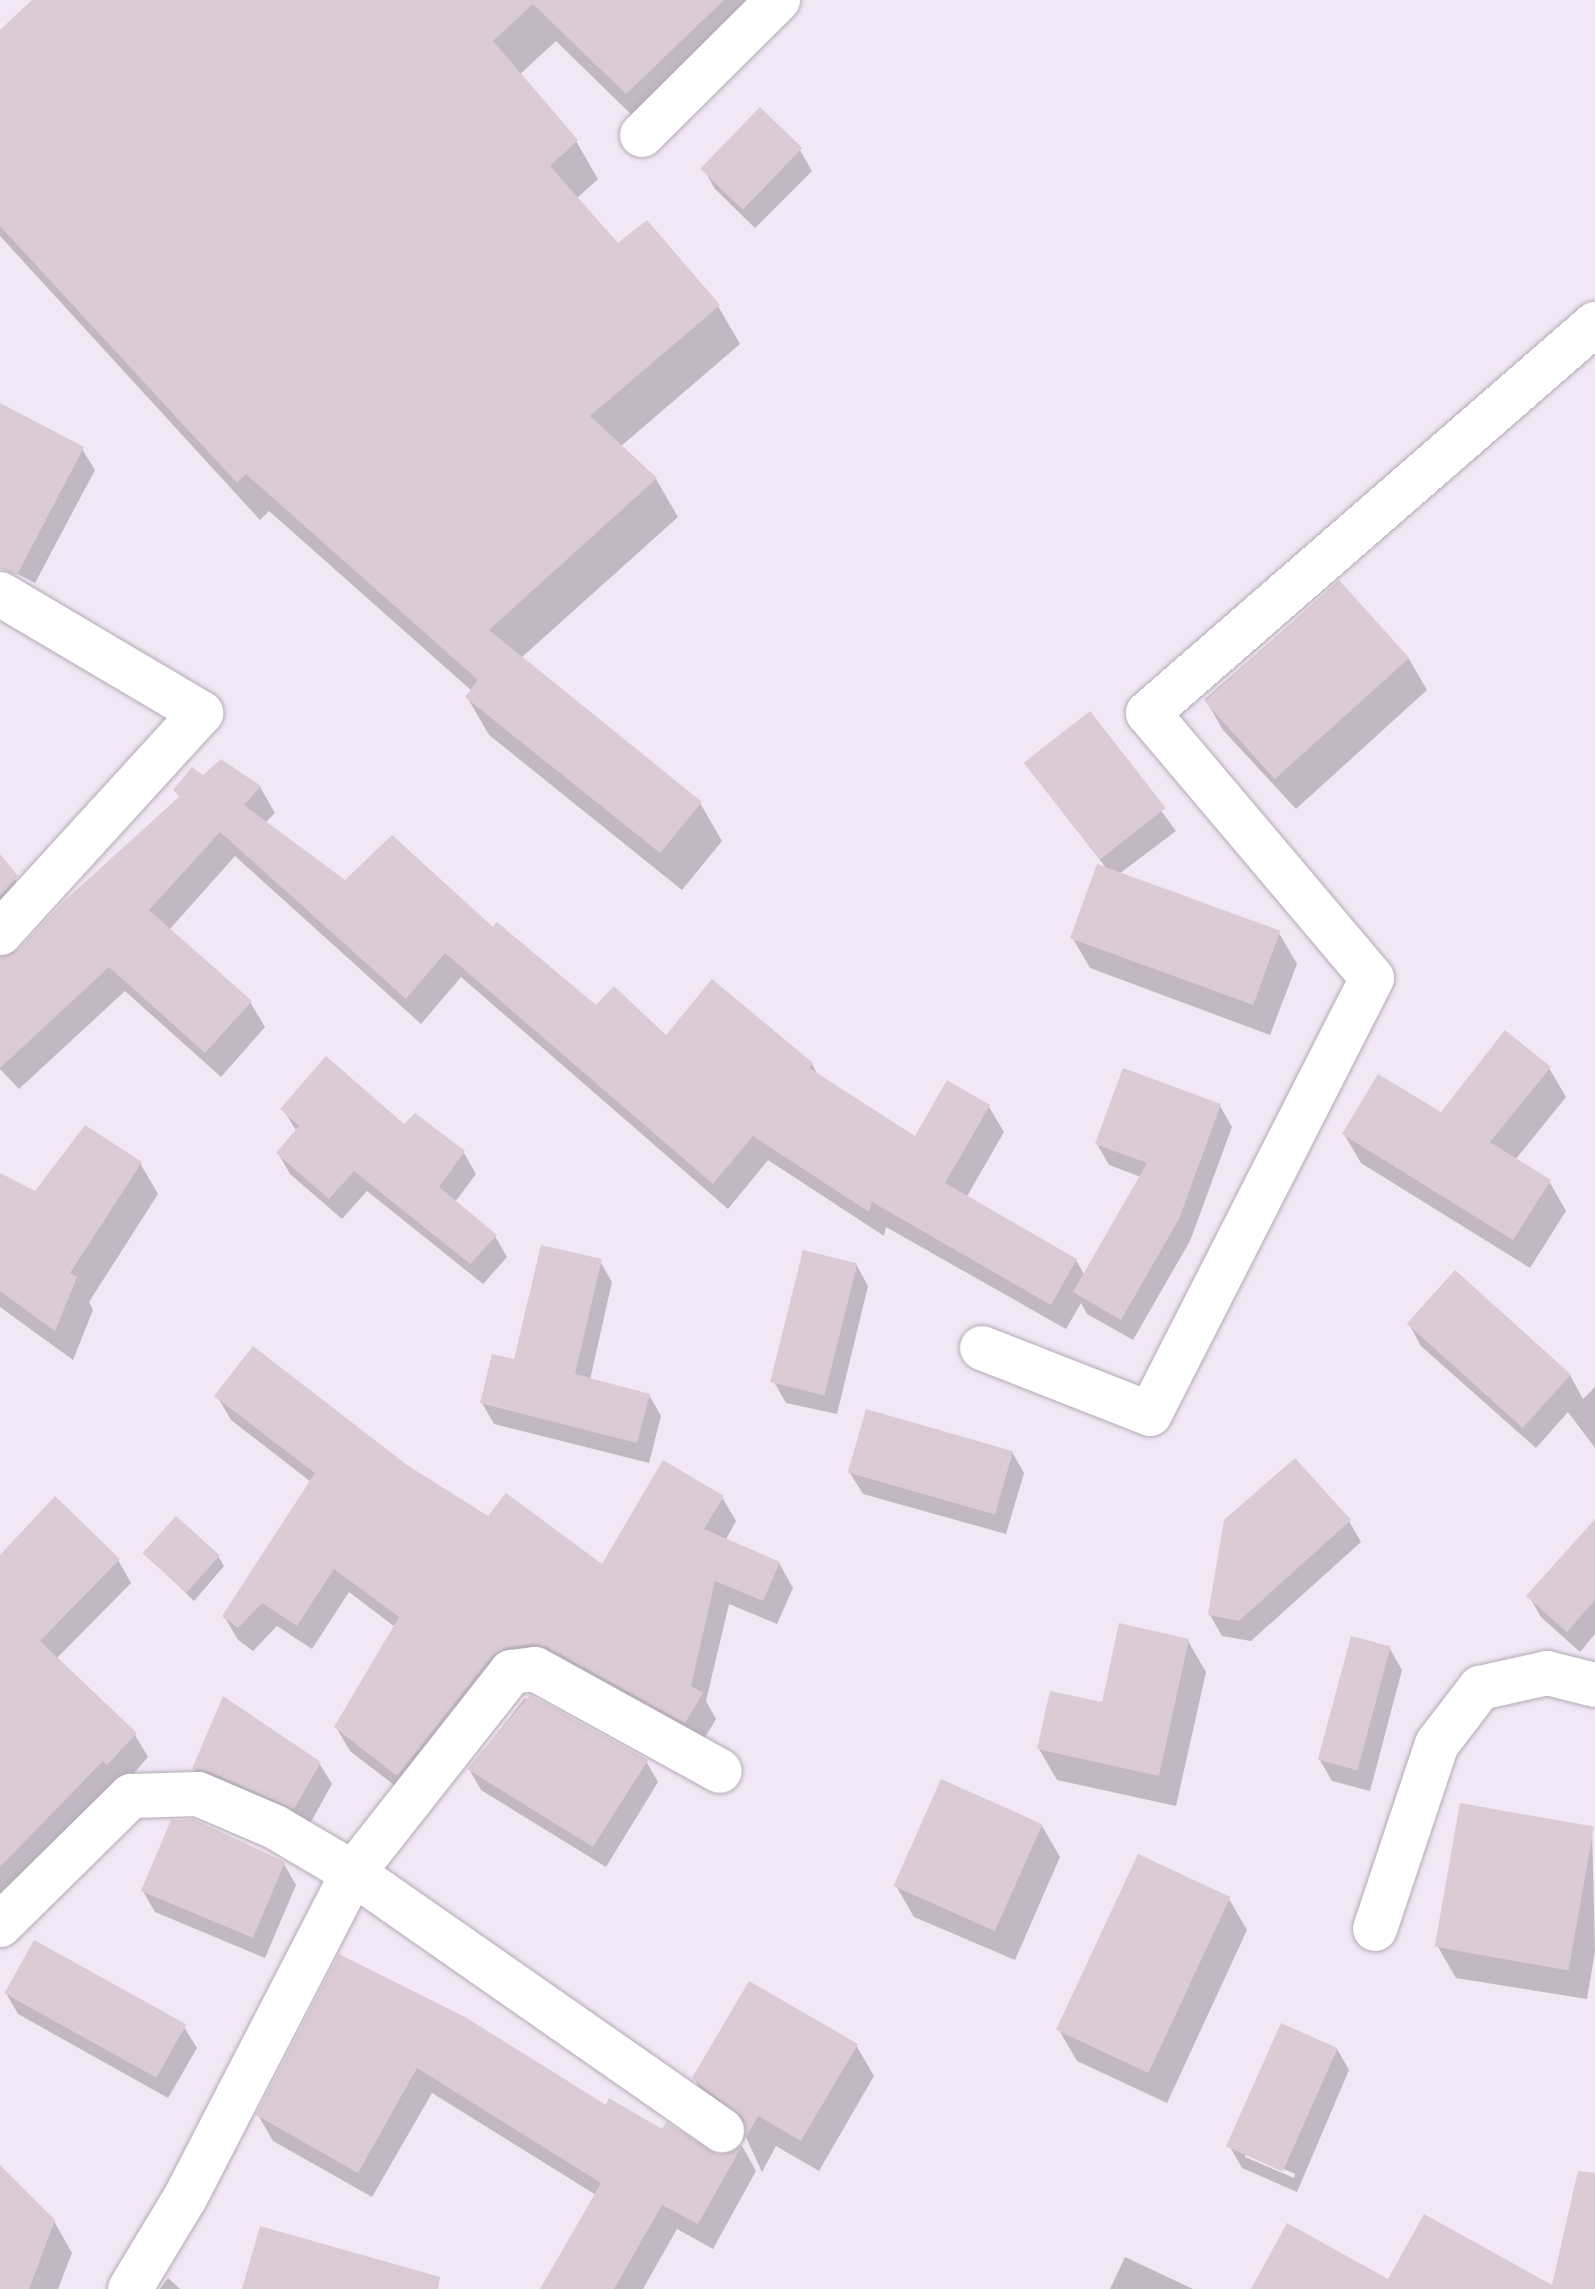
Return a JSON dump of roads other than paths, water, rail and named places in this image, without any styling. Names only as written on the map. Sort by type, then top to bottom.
[{"type":"lane","points":[[642,135],[778,0]]},
{"type":"lane","points":[[982,1348],[1150,1414],[1372,978],[1148,713],[1595,324]]},
{"type":"lane","points":[[0,594],[201,713],[0,933]]},
{"type":"lane","points":[[130,2289],[185,2198],[353,1873],[511,1672],[535,1669],[720,1771]]},
{"type":"lane","points":[[1375,1929],[1437,1744],[1480,1688],[1547,1673],[1595,1685]]},
{"type":"lane","points":[[0,1925],[131,1796],[198,1794],[275,1827],[353,1873],[722,2130]]}]
